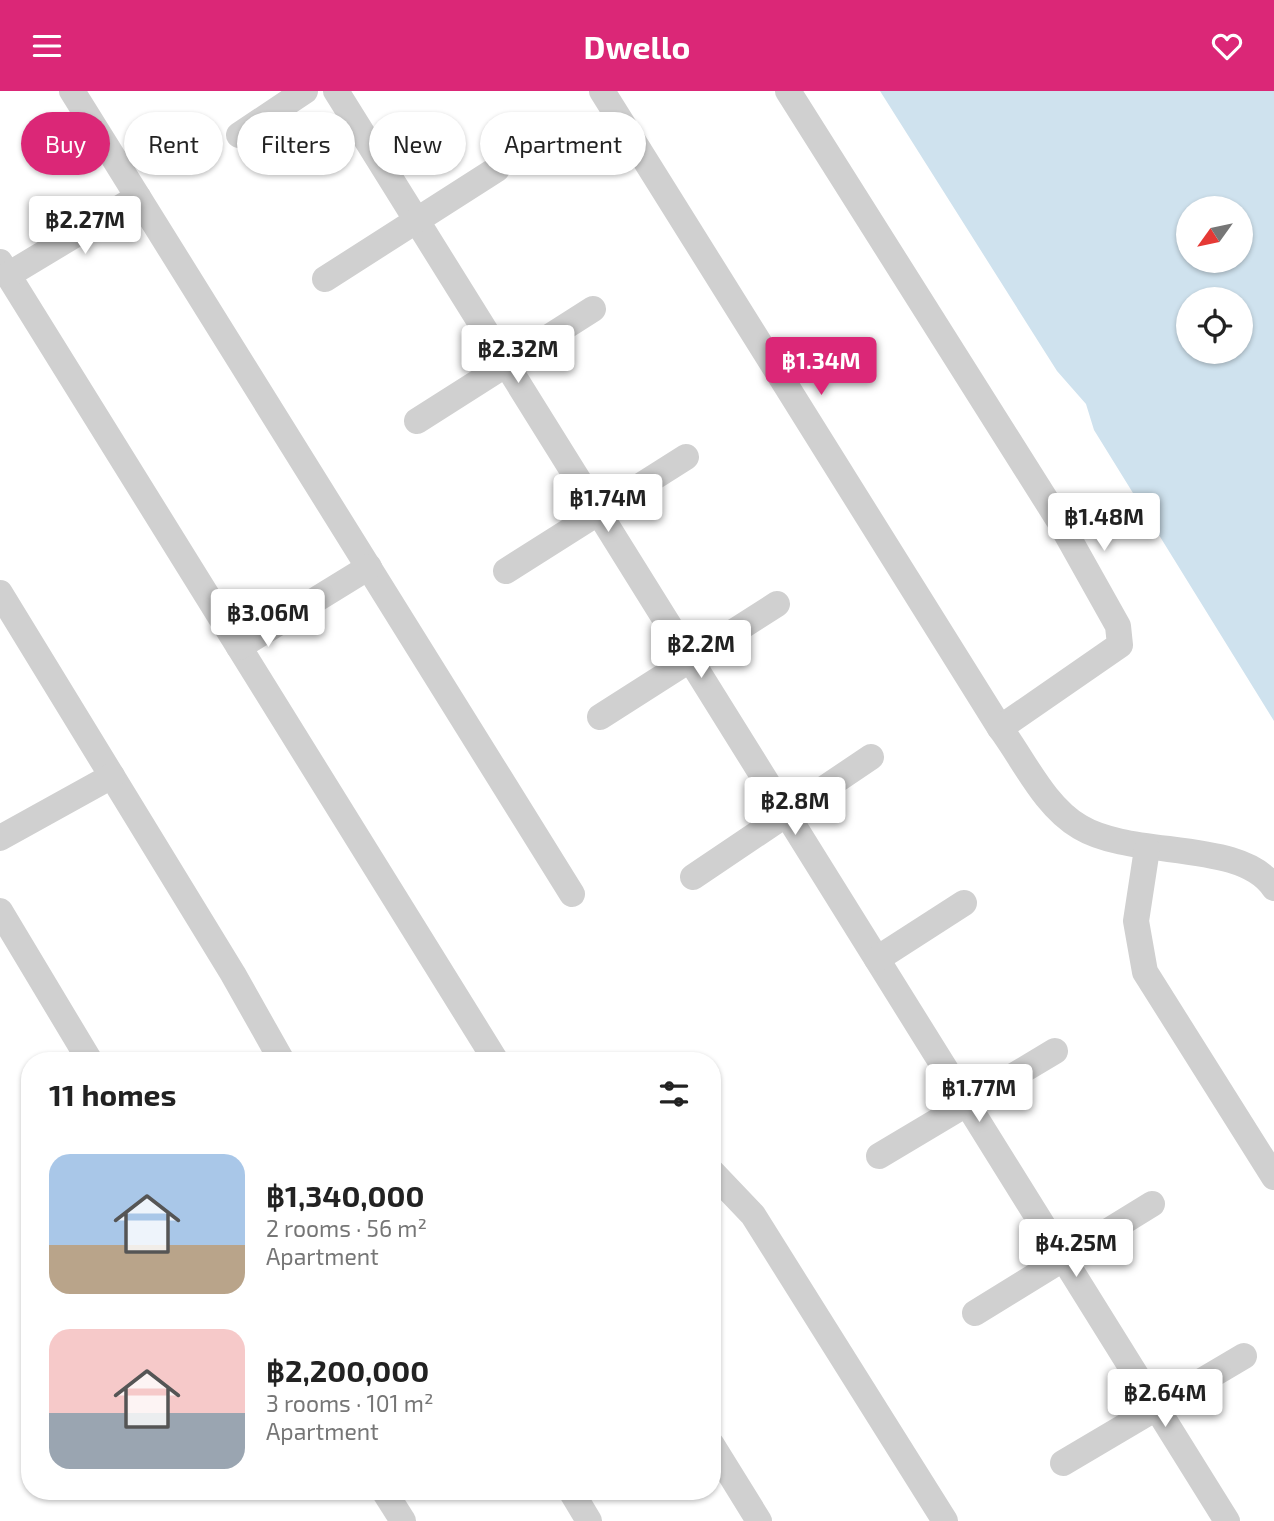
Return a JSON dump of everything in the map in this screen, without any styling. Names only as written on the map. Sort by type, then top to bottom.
[{"type":"street","points":[[72,91],[572,894]]},
{"type":"street","points":[[274,112],[305,91]]},
{"type":"street","points":[[336,91],[1227,1521]]},
{"type":"street","points":[[602,91],[1000,728],[1049,799],[1080,828],[1147,849],[1222,856],[1250,866],[1274,888]]},
{"type":"street","points":[[788,91],[1058,519],[1118,626],[1120,645],[1104,659],[1000,728]]},
{"type":"street","points":[[324,279],[487,175]]},
{"type":"street","points":[[138,197],[4,268],[490,1052]]},
{"type":"street","points":[[417,421],[593,309]]},
{"type":"street","points":[[506,571],[686,457]]},
{"type":"street","points":[[239,647],[369,568]]},
{"type":"street","points":[[0,593],[233,974],[277,1052]]},
{"type":"street","points":[[600,717],[777,604]]},
{"type":"street","points":[[692,877],[871,757]]},
{"type":"street","points":[[0,838],[112,776]]},
{"type":"street","points":[[1147,849],[1136,921],[1145,972],[1274,1177]]},
{"type":"street","points":[[877,959],[964,903]]},
{"type":"street","points":[[0,911],[85,1052]]},
{"type":"street","points":[[879,1156],[1055,1051]]},
{"type":"street","points":[[721,1181],[753,1215],[945,1521]]},
{"type":"street","points":[[975,1313],[1152,1204]]},
{"type":"street","points":[[1063,1463],[1244,1356]]},
{"type":"street","points":[[721,1460],[759,1521]]},
{"type":"street","points":[[390,1500],[403,1521]]},
{"type":"street","points":[[576,1500],[589,1521]]},
{"type":"water","points":[[880,91],[1274,91],[1274,721],[1094,430],[1086,404],[1057,371]]}]
